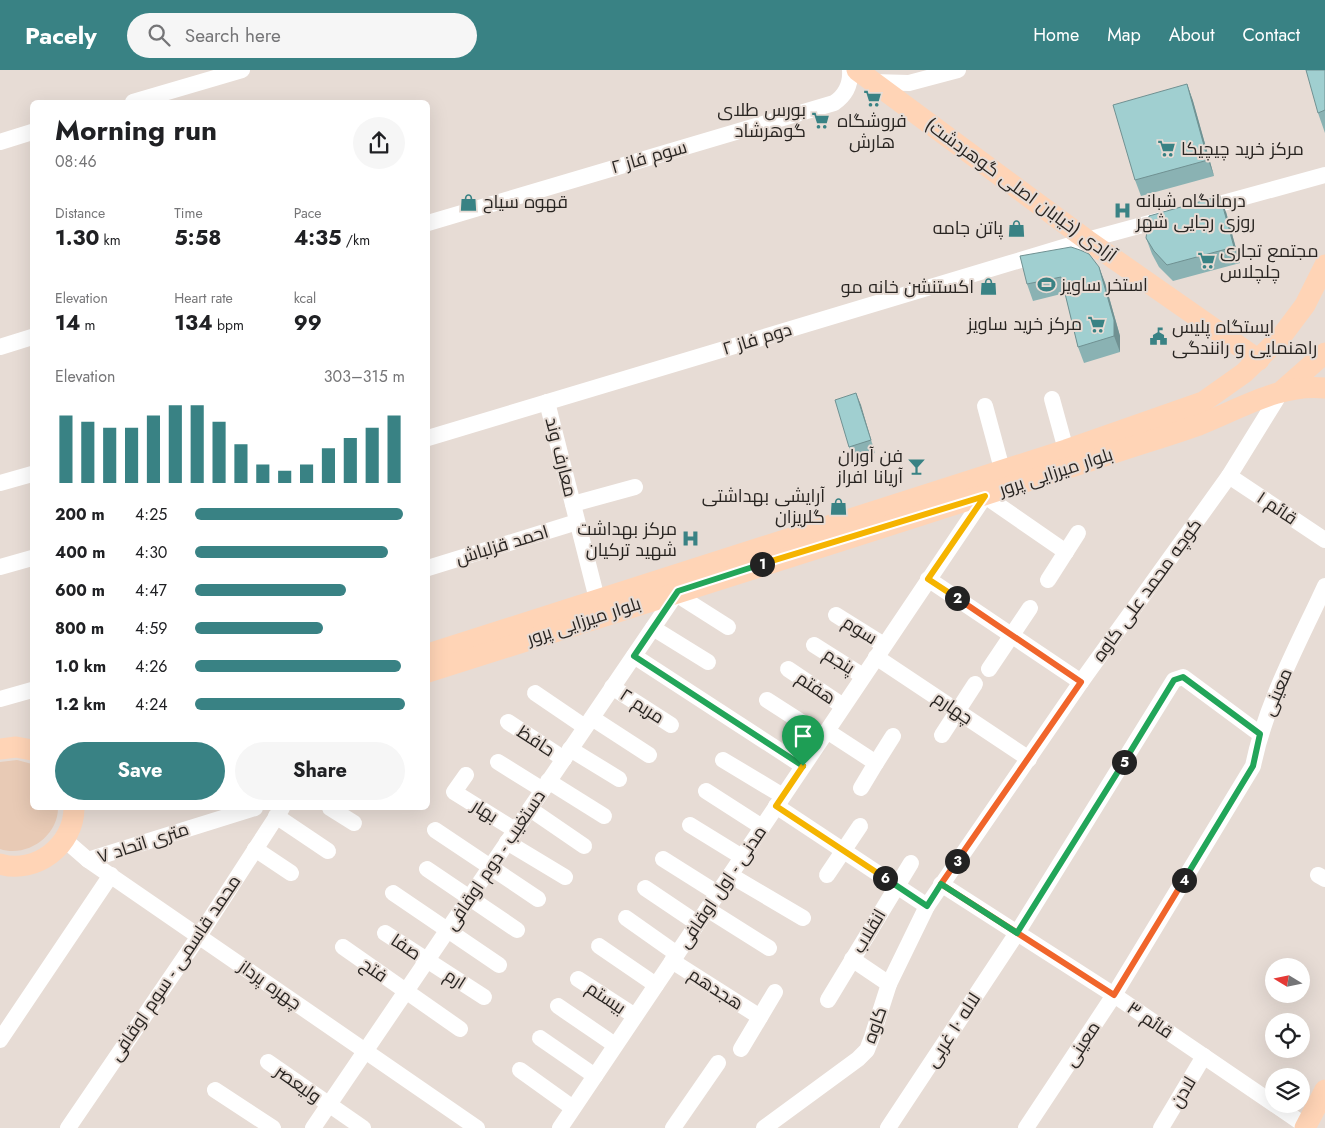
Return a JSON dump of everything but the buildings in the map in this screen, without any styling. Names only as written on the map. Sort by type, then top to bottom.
[{"type":"main road","name":"آزادی (خیابان اصلی گوهردشت)","points":[[865,76],[1087,240],[1259,360]]},
{"type":"main road","name":"بلوار میرزایی پرور","points":[[430,653],[1066,450],[1203,402],[1227,387],[1259,360],[1291,325],[1305,305],[1325,265]]},
{"type":"main road","points":[[1281,392],[1325,353]]},
{"type":"main road","points":[[1281,392],[1300,387],[1325,388]]},
{"type":"main road","name":"بلوار میرزایی پرور","points":[[430,671],[985,496],[1198,425],[1281,392]]},
{"type":"main road","points":[[1,748],[16,747],[30,750]]},
{"type":"main road","points":[[0,864],[23,866],[39,861],[54,853],[65,840],[71,828],[74,810]]},
{"type":"main road","points":[[1306,1127],[1325,1090]]},
{"type":"street","points":[[139,100],[242,70]]},
{"type":"street","name":"سوم فاز ۲","points":[[430,222],[834,103],[846,92],[849,84],[850,70]]},
{"type":"street","points":[[865,76],[910,83],[958,70]]},
{"type":"street","points":[[0,142],[30,133]]},
{"type":"street","name":"دوم فاز ۲","points":[[430,437],[1087,240],[1325,175]]},
{"type":"street","points":[[0,347],[30,338]]},
{"type":"street","name":"کوچه محمد علی کاوه","points":[[941,884],[1081,682],[1229,476],[1281,392]]},
{"type":"street","points":[[1052,399],[1066,450]]},
{"type":"street","name":"معارف وند","points":[[547,402],[597,599]]},
{"type":"street","points":[[985,406],[1002,469]]},
{"type":"street","points":[[0,484],[30,475]]},
{"type":"street","name":"قائم ۱","points":[[1229,476],[1325,540]]},
{"type":"street","points":[[573,504],[635,487]]},
{"type":"street","points":[[985,496],[1066,552]]},
{"type":"street","name":"مدنی - اول اوقافی","points":[[560,1128],[985,496]]},
{"type":"street","name":"احمد قزلباش","points":[[430,567],[577,522]]},
{"type":"street","points":[[1048,580],[1078,533]]},
{"type":"street","points":[[0,568],[30,559]]},
{"type":"street","points":[[928,579],[1081,682]]},
{"type":"street","name":"معینی","points":[[1026,1128],[1114,995],[1253,766],[1260,734],[1271,702],[1325,586]]},
{"type":"street","points":[[677,592],[728,627]]},
{"type":"street","name":"دستغیب - دوم اوقافی","points":[[313,1128],[677,592]]},
{"type":"street","points":[[989,669],[1030,608]]},
{"type":"street","name":"سوم","points":[[836,615],[880,651]]},
{"type":"street","points":[[653,628],[708,662]]},
{"type":"street","name":"پنجم","points":[[814,645],[863,676]]},
{"type":"street","name":"چهارم","points":[[880,651],[958,711],[1029,759]]},
{"type":"street","points":[[634,656],[803,766]]},
{"type":"street","name":"هفتم","points":[[788,669],[843,706]]},
{"type":"street","name":"لاله ۱۰ غربی","points":[[888,1128],[1017,933],[1174,680],[1183,677],[1260,734]]},
{"type":"street","points":[[942,735],[975,684]]},
{"type":"street","name":"مریم ۲","points":[[612,687],[671,725]]},
{"type":"street","points":[[0,700],[30,691]]},
{"type":"street","points":[[535,694],[649,755]]},
{"type":"street","points":[[767,700],[876,762]]},
{"type":"street","name":"حافظ","points":[[508,722],[567,754],[619,779]]},
{"type":"street","points":[[861,788],[893,736]]},
{"type":"street","points":[[723,760],[844,850],[927,906]]},
{"type":"street","points":[[498,762],[604,816]]},
{"type":"street","name":"بهار","points":[[466,775],[454,792],[565,876]]},
{"type":"street","points":[[706,791],[762,827]]},
{"type":"street","points":[[530,809],[584,846]]},
{"type":"street","name":"۷ متری اتحاد","points":[[88,860],[249,810]]},
{"type":"street","points":[[333,810],[354,823]]},
{"type":"street","points":[[279,812],[328,851]]},
{"type":"street","name":"محمد قاسمی - سوم اوقافی","points":[[68,1128],[199,936],[279,812]]},
{"type":"street","points":[[690,825],[742,857]]},
{"type":"street","points":[[827,875],[860,826]]},
{"type":"street","points":[[435,830],[538,899]]},
{"type":"street","name":"چهره پرداز","points":[[65,840],[88,860],[478,1128]]},
{"type":"street","points":[[255,849],[291,873]]},
{"type":"street","points":[[663,859],[718,893]]},
{"type":"street","name":"انقلاب","points":[[828,1000],[911,863]]},
{"type":"street","points":[[427,869],[517,930]]},
{"type":"street","points":[[0,1040],[111,875]]},
{"type":"street","points":[[730,875],[803,918]]},
{"type":"street","name":"قائم ۳","points":[[941,884],[1114,995],[1306,1127]]},
{"type":"street","name":"کاوه","points":[[764,1128],[858,1059],[866,1050],[889,984],[927,906],[941,884]]},
{"type":"street","points":[[646,888],[698,923]]},
{"type":"street","points":[[393,893],[499,965]]},
{"type":"street","points":[[707,909],[769,948]]},
{"type":"street","name":"هجدهم","points":[[626,918],[674,957],[760,1017]]},
{"type":"street","name":"صفا","points":[[385,933],[427,961]]},
{"type":"street","points":[[599,946],[656,985]]},
{"type":"street","name":"فتح","points":[[343,948],[460,1029]]},
{"type":"street","points":[[852,959],[889,984]]},
{"type":"street","name":"ارم","points":[[427,961],[484,996]]},
{"type":"street","name":"بیستم","points":[[578,979],[634,1016]]},
{"type":"street","name":"هجدهم","points":[[741,1049],[776,992]]},
{"type":"street","points":[[558,1006],[615,1045]]},
{"type":"street","points":[[540,1038],[595,1076]]},
{"type":"street","name":"لادن","points":[[1161,1128],[1204,1056]]},
{"type":"street","name":"ولیعصر","points":[[268,1062],[363,1128]]},
{"type":"street","points":[[673,1128],[718,1063]]},
{"type":"street","points":[[520,1070],[573,1108]]},
{"type":"street","points":[[215,1090],[273,1128]]},
{"type":"shaded area","points":[[17,760],[30,763],[30,810],[58,810],[57,818],[47,836],[30,847],[20,850],[0,849],[0,762]]},
{"type":"place","name":"فروشگاه هارش","points":[[872,98]]},
{"type":"place","name":"بورس طلای گوهرشاد","points":[[820,120]]},
{"type":"place","name":"مرکز خرید چیچیکا","points":[[1167,149]]},
{"type":"place","name":"قهوه سیاح","points":[[469,202]]},
{"type":"place","name":"درمانگاه شبانه روزی رجایی شهر","points":[[1122,211]]},
{"type":"place","name":"پاتن جامه","points":[[1017,228]]},
{"type":"place","name":"مجتمع تجاری چلچلاس","points":[[1206,261]]},
{"type":"place","name":"استخر ساویز","points":[[1047,285]]},
{"type":"place","name":"اکستنشن خانه مو","points":[[988,287]]},
{"type":"place","name":"مرکز خرید ساویز","points":[[1096,324]]},
{"type":"place","name":"ایستگاه پلیس راهنمایی و رانندگی","points":[[1158,337]]},
{"type":"place","name":"فن آوران آریانا افراز","points":[[917,466]]},
{"type":"place","name":"آرایشی بهداشتی گلریزان","points":[[839,506]]},
{"type":"place","name":"مرکز بهداشت شهید ترکیان","points":[[691,539]]},
{"type":"route","points":[[803,766],[634,656],[678,591],[869,530],[985,496],[928,579],[1081,682],[941,884],[1017,933],[1114,995],[1253,766],[1260,734],[1183,677],[1174,680],[1017,933],[979,908],[941,884],[927,906],[776,806],[803,766]]}]
